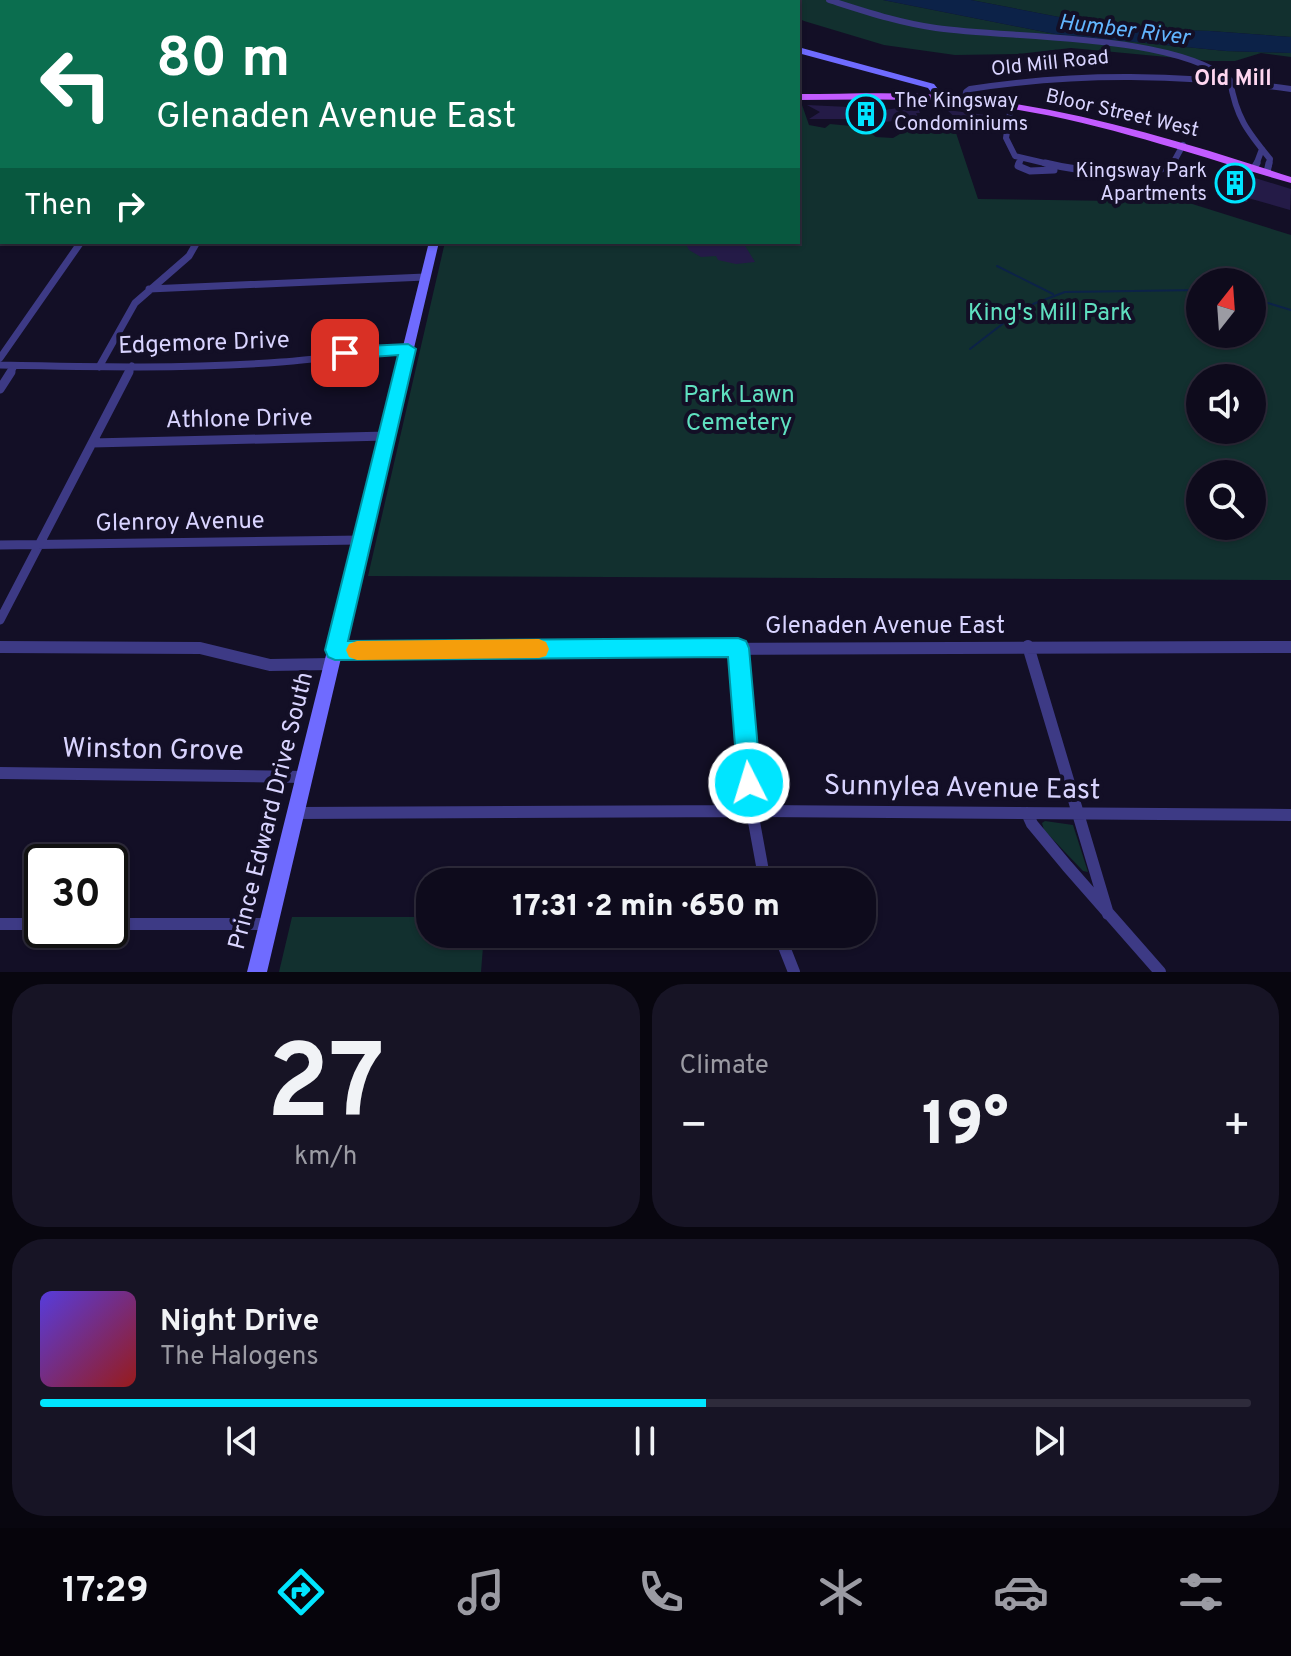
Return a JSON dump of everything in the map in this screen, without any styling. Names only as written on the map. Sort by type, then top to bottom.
[{"type":"main road","name":"Bloor Street West","points":[[800,97],[940,98],[1011,107],[1183,145],[1291,180]]},
{"type":"street","points":[[829,0],[933,28],[1154,51],[1213,66],[1226,73],[1230,80],[1239,119],[1270,159],[1267,172]]},
{"type":"street","points":[[800,51],[931,86],[940,98]]},
{"type":"street","name":"Old Mill Road","points":[[965,100],[966,92],[970,89],[1052,76],[1157,73],[1291,89]]},
{"type":"street","points":[[1011,107],[1006,138],[1012,151],[1021,159],[1018,166],[1024,170],[1158,171],[1170,169],[1176,164],[1183,145]]},
{"type":"street","points":[[1254,168],[1261,158],[1262,149]]},
{"type":"street","points":[[0,358],[80,244]]},
{"type":"street","points":[[99,367],[135,303],[189,256],[196,244]]},
{"type":"street","name":"Prince Edward Drive South","points":[[257,972],[433,244]]},
{"type":"street","points":[[149,289],[425,277]]},
{"type":"street","name":"Edgemore Drive","points":[[0,365],[13,368],[294,362],[345,353],[408,349]]},
{"type":"street","points":[[0,620],[132,366]]},
{"type":"street","points":[[0,389],[13,368]]},
{"type":"street","name":"Athlone Drive","points":[[92,443],[387,436]]},
{"type":"street","name":"Glenroy Avenue","points":[[0,545],[361,540]]},
{"type":"street","points":[[1028,646],[1108,914]]},
{"type":"street","name":"Glenaden Avenue East","points":[[0,647],[200,648],[270,665],[334,657],[738,648],[1291,647]]},
{"type":"street","points":[[738,648],[752,811],[762,868]]},
{"type":"street","name":"Winston Grove","points":[[0,773],[305,777]]},
{"type":"street","name":"Sunnylea Avenue East","points":[[296,813],[752,811],[1291,815]]},
{"type":"street","points":[[1027,813],[1032,824],[1160,972]]},
{"type":"street","points":[[0,924],[24,924]]},
{"type":"street","points":[[128,924],[269,924]]},
{"type":"street","points":[[785,948],[794,972]]},
{"type":"green space","points":[[800,0],[883,0],[1055,34],[1226,51],[1291,53],[1291,57],[1261,53],[1235,61],[1210,61],[1071,48],[1018,54],[955,55],[884,45],[800,19]]},
{"type":"green space","points":[[971,0],[1291,0],[1291,37],[1121,29]]},
{"type":"green space","name":"Park Lawn Cemetery","points":[[801,102],[809,125],[862,127],[876,137],[893,138],[924,120],[952,121],[978,199],[1186,202],[1291,235],[1291,580],[368,576],[445,244],[800,244]]},
{"type":"green space","points":[[1042,823],[1073,825],[1088,872],[1083,871],[1044,830]]},
{"type":"green space","points":[[292,917],[416,917],[416,948],[483,948],[481,972],[279,972]]},
{"type":"water","name":"Humber River","points":[[883,0],[971,0],[1121,29],[1291,37],[1291,53],[1226,51],[1055,34]]},
{"type":"building","name":"The Kingsway Condominiums","points":[[807,105],[849,107],[872,112],[917,105],[920,113],[916,113],[918,117],[914,120],[864,123],[847,119],[809,119],[820,112]]},
{"type":"building","points":[[947,110],[993,116],[990,133],[966,130],[968,120],[958,120]]},
{"type":"building","points":[[1223,168],[1291,189],[1290,210],[1248,198],[1247,202],[1217,195]]},
{"type":"building","points":[[686,244],[744,244],[755,262],[736,264],[718,260],[716,256],[701,257],[689,250]]},
{"type":"waterway","points":[[997,266],[1053,294]]},
{"type":"waterway","points":[[1033,304],[1065,292],[1186,290]]},
{"type":"waterway","points":[[1268,303],[1291,310]]},
{"type":"waterway","points":[[970,349],[1022,309]]},
{"type":"slow traffic","points":[[357,650],[539,649]]},
{"type":"place","name":"The Kingsway Condominiums","points":[[866,114]]},
{"type":"place","name":"Kingsway Park Apartments","points":[[1235,183]]},
{"type":"district","name":"Old Mill","points":[[1233,79]]},
{"type":"route","points":[[345,353],[408,349],[335,650],[738,648],[749,783]]},
{"type":"park label","name":"King's Mill Park","points":[[1050,314]]}]
